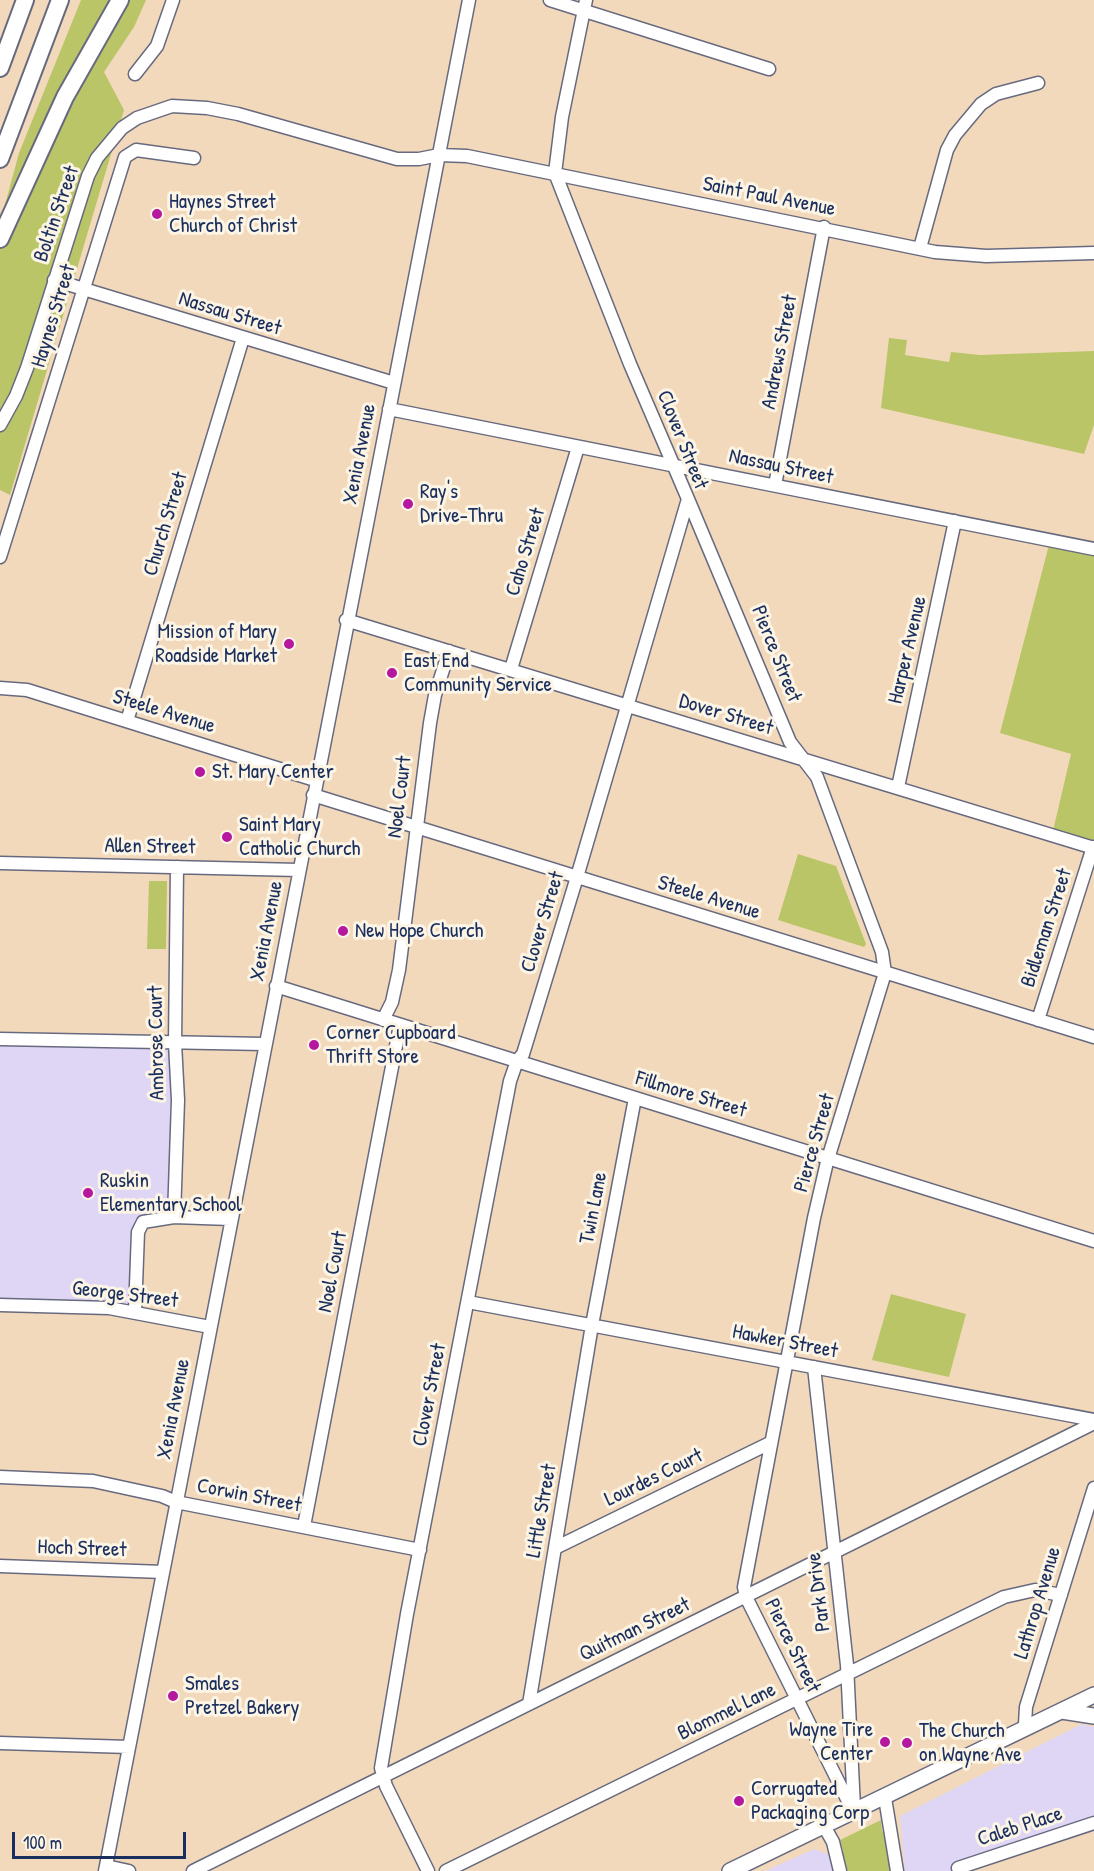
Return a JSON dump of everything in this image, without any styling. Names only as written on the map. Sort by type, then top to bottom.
[{"type":"highway","points":[[0,68],[25,0]]},
{"type":"highway","points":[[0,159],[60,0]]},
{"type":"highway","points":[[0,239],[65,97],[120,0]]},
{"type":"main road","points":[[730,1871],[1094,1695]]},
{"type":"main road","points":[[1062,1711],[1094,1716]]},
{"type":"street","points":[[135,74],[157,46],[172,0]]},
{"type":"street","name":"Xenia Avenue","points":[[106,1868],[346,620],[469,0]]},
{"type":"street","points":[[550,0],[585,5],[769,69]]},
{"type":"street","name":"Clover Street","points":[[428,1871],[383,1777],[380,1760],[508,1092],[517,1061],[523,1054],[577,877],[688,499],[626,354],[555,173],[562,117],[585,5]]},
{"type":"street","points":[[920,248],[947,150],[955,135],[981,104],[996,94],[1038,83]]},
{"type":"street","name":"Boltin Street","points":[[0,425],[16,396],[27,368],[88,176],[97,158],[122,128],[154,111],[172,106],[207,108],[397,159],[419,159],[439,155]]},
{"type":"street","name":"Haynes Street","points":[[0,557],[125,157],[136,150],[194,158]]},
{"type":"street","name":"Saint Paul Avenue","points":[[439,155],[467,156],[555,173],[920,248],[986,256],[1094,253]]},
{"type":"street","name":"Andrews Street","points":[[775,485],[824,227]]},
{"type":"street","name":"Nassau Street","points":[[54,280],[394,383]]},
{"type":"street","name":"Church Street","points":[[127,721],[243,338]]},
{"type":"street","name":"Nassau Street","points":[[389,409],[1094,549]]},
{"type":"street","name":"Caho Street","points":[[511,669],[578,447]]},
{"type":"street","name":"Pierce Street","points":[[688,499],[790,742],[817,777],[882,952],[885,973],[829,1158],[814,1218],[744,1587],[746,1597],[796,1700],[854,1813]]},
{"type":"street","name":"Harper Avenue","points":[[898,787],[956,521]]},
{"type":"street","name":"Dover Street","points":[[346,620],[628,704],[1094,848]]},
{"type":"street","name":"Noel Court","points":[[383,1020],[392,1002],[399,970],[435,695],[449,651]]},
{"type":"street","name":"Steele Avenue","points":[[0,688],[27,690],[315,780]]},
{"type":"street","name":"Steele Avenue","points":[[313,795],[1094,1037]]},
{"type":"street","name":"Bidleman Street","points":[[1038,1020],[1094,848]]},
{"type":"street","name":"Allen Street","points":[[0,863],[299,870]]},
{"type":"street","name":"Ambrose Court","points":[[174,1217],[178,1100],[175,1043],[177,867]]},
{"type":"street","name":"Fillmore Street","points":[[276,986],[1094,1241]]},
{"type":"street","name":"Noel Court","points":[[304,1526],[400,1025]]},
{"type":"street","points":[[0,1039],[264,1044]]},
{"type":"street","name":"Twin Lane","points":[[592,1325],[635,1098]]},
{"type":"street","points":[[135,1312],[139,1227],[147,1220],[174,1217],[230,1219]]},
{"type":"street","name":"Hawker Street","points":[[468,1302],[1094,1422]]},
{"type":"street","name":"George Street","points":[[0,1305],[109,1308],[210,1327]]},
{"type":"street","name":"Little Street","points":[[529,1704],[592,1325]]},
{"type":"street","name":"Park Drive","points":[[814,1367],[847,1674],[854,1813]]},
{"type":"street","name":"Quitman Street","points":[[193,1871],[1094,1422]]},
{"type":"street","name":"Lourdes Court","points":[[555,1548],[770,1443]]},
{"type":"street","name":"Corwin Street","points":[[0,1477],[93,1481],[162,1496],[176,1502],[420,1550]]},
{"type":"street","name":"Lathrop Avenue","points":[[1031,1726],[1025,1724],[1026,1707],[1094,1488]]},
{"type":"street","name":"Hoch Street","points":[[0,1566],[163,1572]]},
{"type":"street","name":"Blommel Lane","points":[[447,1871],[1004,1597],[1035,1590],[1061,1595]]},
{"type":"street","points":[[0,1743],[129,1748]]},
{"type":"street","points":[[885,1798],[897,1871]]},
{"type":"street","name":"Caleb Place","points":[[958,1868],[1094,1823]]},
{"type":"street","points":[[824,1826],[833,1842],[840,1871]]},
{"type":"street","points":[[106,1868],[129,1871]]},
{"type":"shaded area","name":"Ruskin Elementary School","points":[[0,1039],[175,1043],[174,1217],[143,1222],[135,1312],[0,1305]]},
{"type":"shaded area","points":[[1082,1724],[1094,1727],[1094,1831],[963,1871],[905,1871],[900,1816]]},
{"type":"shaded area","points":[[814,1849],[830,1855],[832,1871],[765,1871]]},
{"type":"green space","points":[[81,0],[146,0],[134,27],[104,72],[124,110],[10,495],[0,490],[0,223],[19,153]]},
{"type":"green space","points":[[889,338],[907,340],[905,355],[949,362],[951,352],[980,355],[1094,351],[1094,425],[1084,454],[881,408]]},
{"type":"green space","points":[[1050,541],[1094,549],[1094,848],[1052,835],[1071,754],[1000,733]]},
{"type":"green space","points":[[798,854],[836,866],[866,944],[864,947],[778,920]]},
{"type":"green space","points":[[149,881],[167,881],[166,949],[147,949]]},
{"type":"green space","points":[[891,1294],[966,1314],[949,1377],[872,1360]]},
{"type":"green space","points":[[881,1820],[882,1831],[890,1835],[897,1871],[840,1871],[837,1854],[843,1851],[840,1840]]},
{"type":"place","name":"Haynes Street Church of Christ","points":[[157,214]]},
{"type":"place","name":"Ray's Drive-Thru","points":[[408,504]]},
{"type":"place","name":"Mission of Mary Roadside Market","points":[[289,644]]},
{"type":"place","name":"East End Community Service","points":[[392,673]]},
{"type":"place","name":"St. Mary Center","points":[[200,772]]},
{"type":"place","name":"Saint Mary Catholic Church","points":[[227,837]]},
{"type":"place","name":"New Hope Church","points":[[343,931]]},
{"type":"place","name":"Corner Cupboard Thrift Store","points":[[314,1045]]},
{"type":"place","name":"Ruskin Elementary School","points":[[88,1193]]},
{"type":"place","name":"Smales Pretzel Bakery","points":[[173,1696]]},
{"type":"place","name":"Wayne Tire Center","points":[[885,1742]]},
{"type":"place","name":"The Church on Wayne Ave","points":[[907,1743]]},
{"type":"place","name":"Corrugated Packaging Corp","points":[[739,1801]]}]
